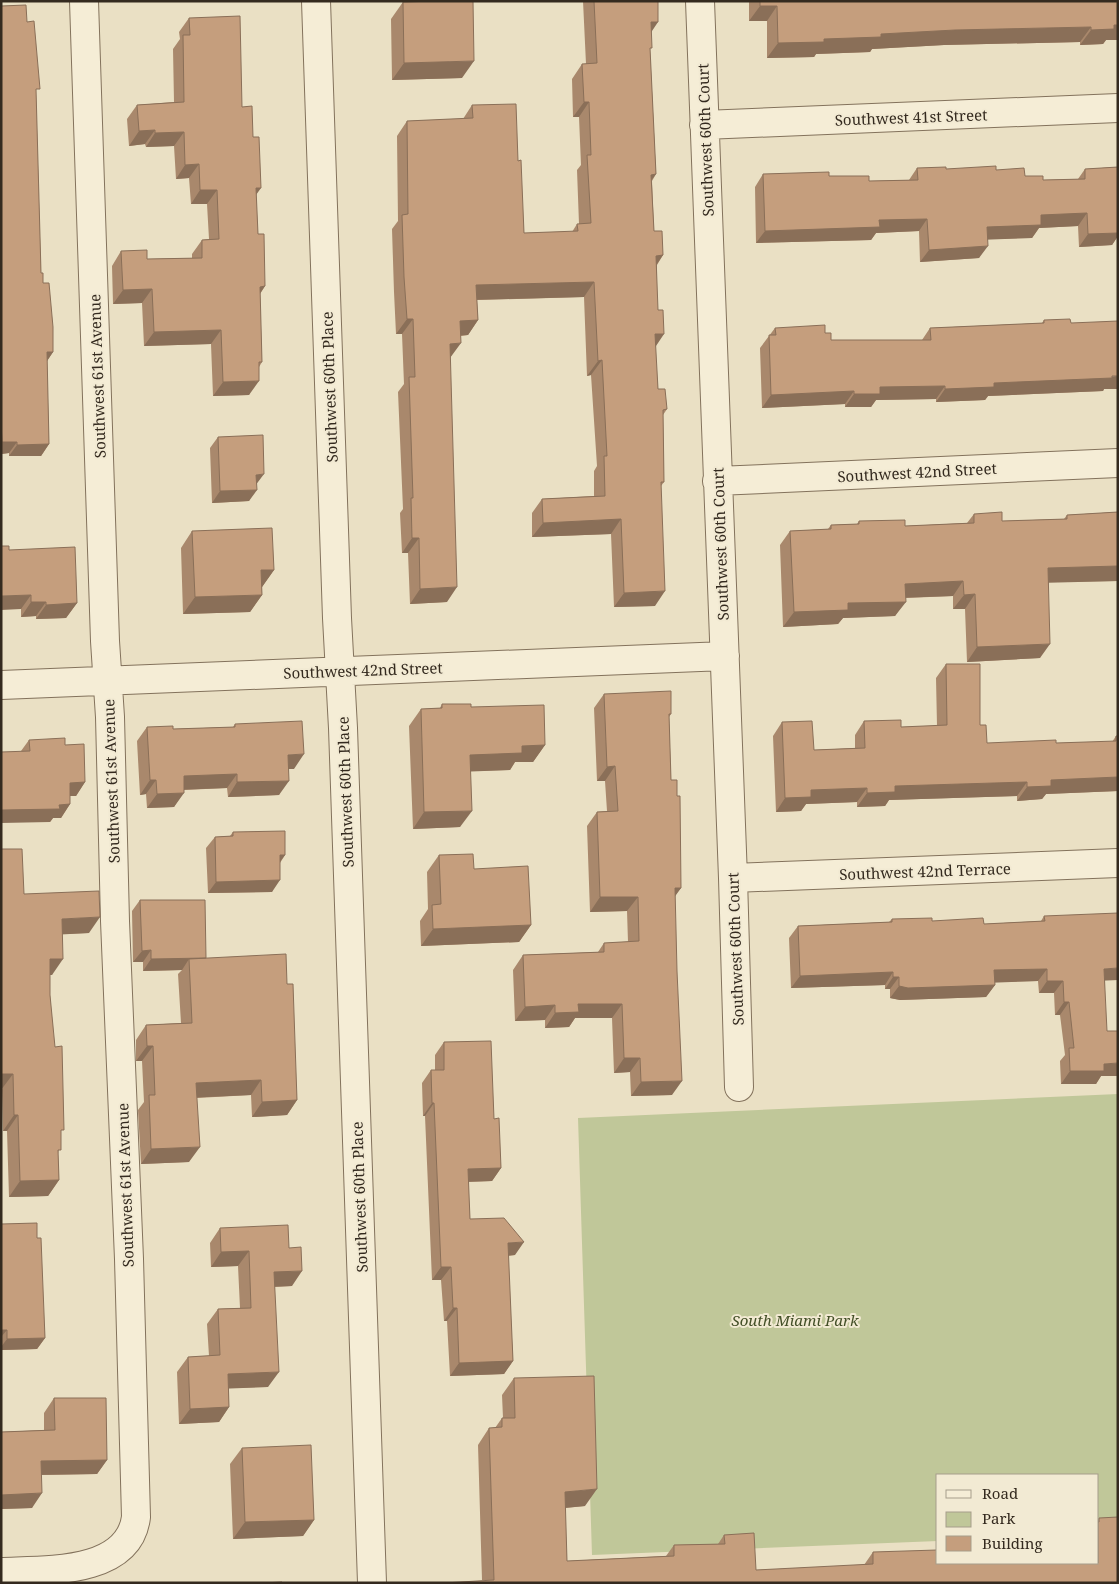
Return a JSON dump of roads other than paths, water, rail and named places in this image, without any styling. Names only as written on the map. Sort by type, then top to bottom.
[{"type":"street","name":"Southwest 61st Avenue","points":[[1,1572],[77,1566],[103,1559],[114,1552],[131,1536],[134,1528],[136,1508],[129,1258],[122,1120],[110,716],[105,631],[84,1]]},
{"type":"street","name":"Southwest 60th Place","points":[[316,1],[372,1583]]},
{"type":"street","name":"Southwest 60th Court","points":[[700,1],[733,878],[739,1087]]},
{"type":"street","name":"Southwest 41st Street","points":[[704,125],[1118,108]]},
{"type":"street","name":"Southwest 42nd Street","points":[[717,481],[1118,463]]},
{"type":"street","name":"Southwest 42nd Street","points":[[1,684],[724,656]]},
{"type":"street","name":"Southwest 42nd Terrace","points":[[733,878],[1118,863]]},
{"type":"park label","name":"South Miami Park","points":[[795,1320]]}]
